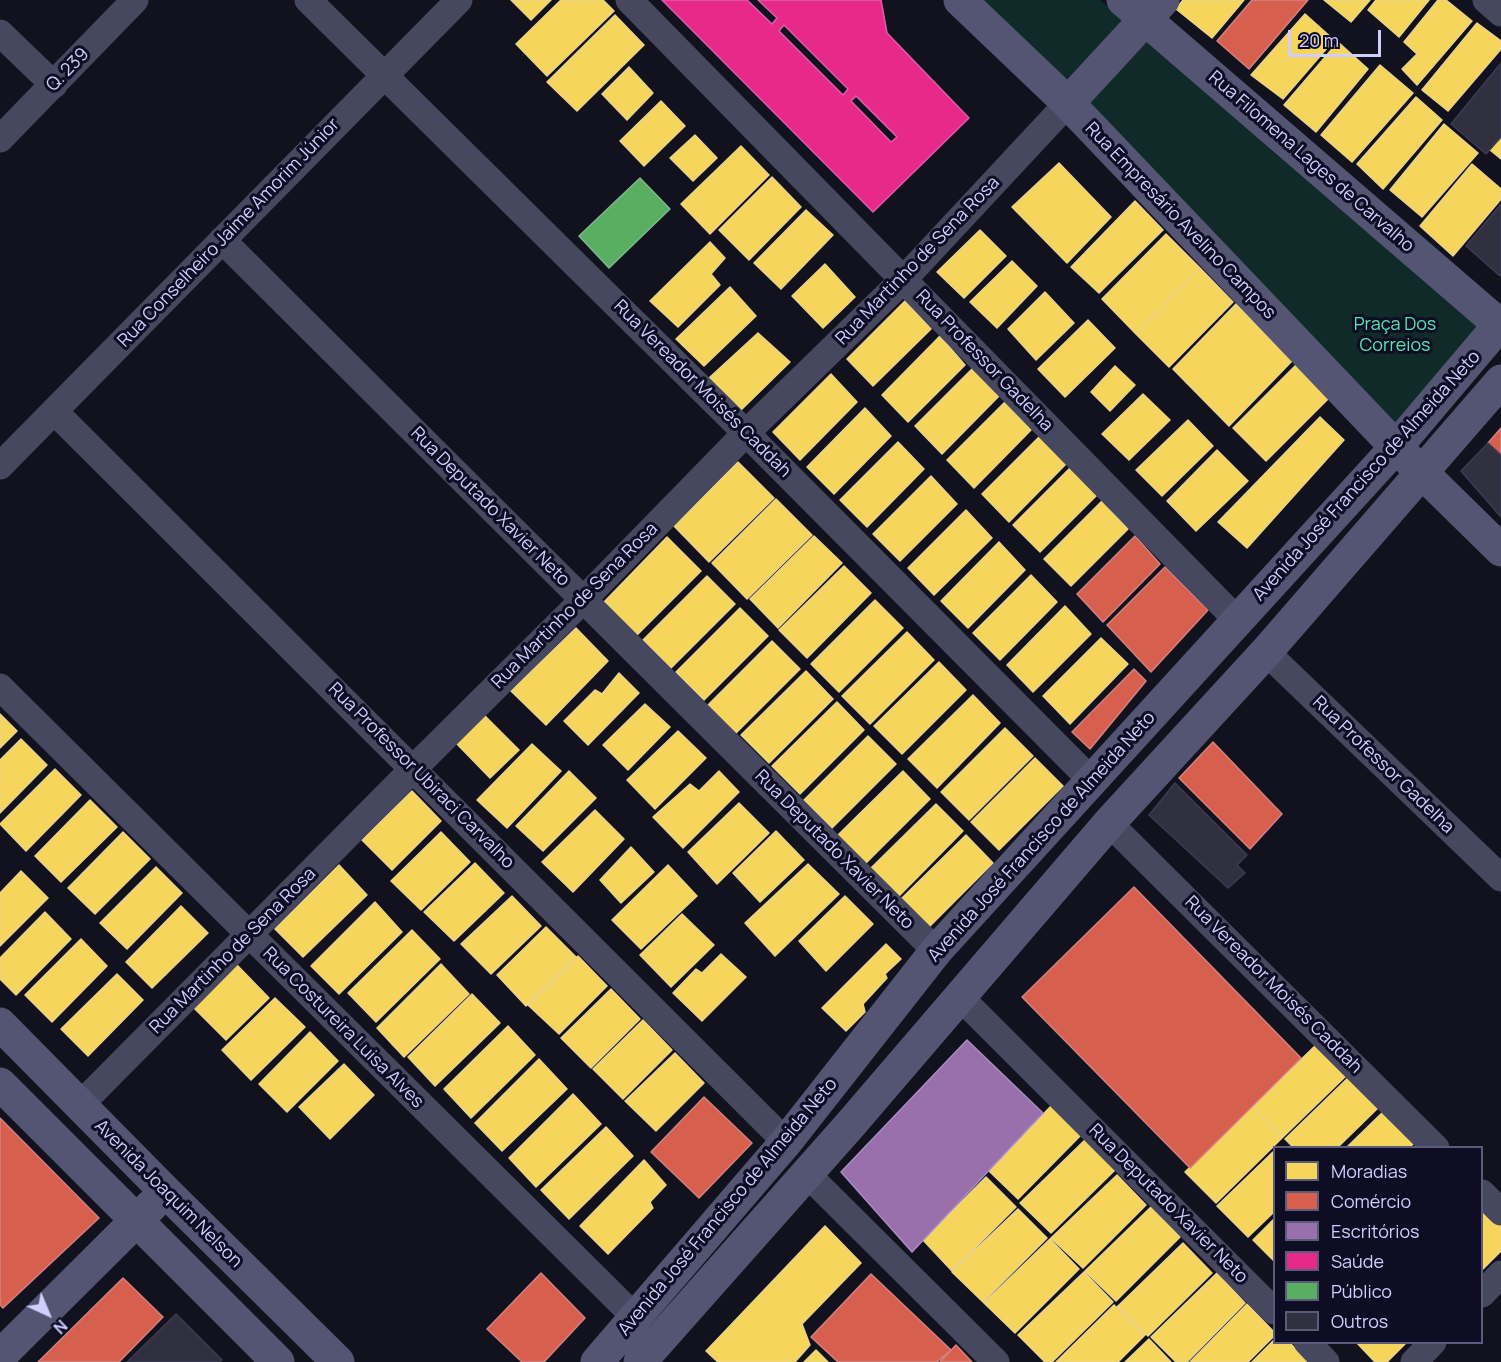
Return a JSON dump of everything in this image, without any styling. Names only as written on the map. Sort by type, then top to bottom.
[{"type":"main road","name":"Rua Empresário Avelino Campos","points":[[960,0],[1068,103],[1423,473]]},
{"type":"main road","points":[[1068,103],[1144,7]]},
{"type":"main road","name":"Rua Filomena Lages de Carvalho","points":[[1144,7],[1501,325]]},
{"type":"main road","name":"Avenida José Francisco de Almeida Neto","points":[[597,1362],[786,1142],[936,951],[1396,447],[1501,325]]},
{"type":"main road","name":"Avenida José Francisco de Almeida Neto","points":[[653,1357],[806,1173],[1109,823],[1266,652],[1501,381]]},
{"type":"main road","points":[[1423,473],[1501,550]]},
{"type":"main road","name":"Avenida Joaquim Nelson","points":[[0,1024],[338,1362]]},
{"type":"main road","points":[[0,1084],[278,1362]]},
{"type":"main road","points":[[0,1356],[166,1192]]},
{"type":"street","name":"Q. 239","points":[[0,139],[135,0]]},
{"type":"street","name":"Rua Vereador Moisés Caddah","points":[[308,0],[746,433],[1092,781]]},
{"type":"street","name":"Rua Conselheiro Jaime Amorim Júnior","points":[[0,466],[459,0]]},
{"type":"street","name":"Rua Professor Gadelha","points":[[629,0],[1238,621]]},
{"type":"street","points":[[1486,0],[1501,13]]},
{"type":"street","points":[[0,33],[54,85]]},
{"type":"street","name":"Rua Martinho de Sena Rosa","points":[[80,1105],[746,433],[904,279],[1068,103]]},
{"type":"street","name":"Rua Deputado Xavier Neto","points":[[222,240],[936,951]]},
{"type":"street","name":"Rua Professor Ubiraci Carvalho","points":[[54,411],[786,1142]]},
{"type":"street","name":"Rua Professor Gadelha","points":[[1266,652],[1501,878]]},
{"type":"street","name":"Rua Costureira Luisa Alves","points":[[0,687],[636,1318]]},
{"type":"street","name":"Rua Vereador Moisés Caddah","points":[[1109,823],[1434,1146]]},
{"type":"street","name":"Rua Deputado Xavier Neto","points":[[959,996],[1273,1309]]},
{"type":"street","points":[[806,1173],[996,1362]]},
{"type":"street","points":[[1483,1194],[1501,1212]]},
{"type":"street","points":[[1483,1293],[1501,1274]]},
{"type":"street","points":[[1309,1344],[1326,1362]]},
{"type":"street","points":[[1414,1362],[1431,1344]]},
{"type":"green space","name":"Praça Dos Correios","points":[[977,0],[1100,0],[1484,329],[1397,429]]},
{"type":"building: Moradias","points":[[511,0],[551,0],[531,20]]},
{"type":"building: Moradias","points":[[561,0],[603,0],[614,11],[547,76],[516,44]]},
{"type":"building: Moradias","points":[[1183,0],[1244,0],[1212,38],[1176,9]]},
{"type":"building: Moradias","points":[[1324,0],[1370,0],[1351,22]]},
{"type":"building: Moradias","points":[[1376,0],[1429,0],[1399,37],[1368,10]]},
{"type":"building: Moradias","points":[[1438,0],[1446,0],[1472,21],[1417,85],[1402,69],[1417,54],[1404,42]]},
{"type":"building: Moradias","points":[[1305,14],[1334,40],[1283,99],[1251,75]]},
{"type":"building: Moradias","points":[[615,15],[644,45],[577,111],[547,82]]},
{"type":"building: Moradias","points":[[1477,23],[1501,41],[1501,49],[1448,111],[1422,90]]},
{"type":"building: Moradias","points":[[1338,42],[1368,69],[1316,132],[1284,105]]},
{"type":"building: Moradias","points":[[1380,65],[1413,93],[1352,162],[1321,135]]},
{"type":"building: Moradias","points":[[629,67],[653,93],[627,120],[602,94]]},
{"type":"building: Moradias","points":[[1416,97],[1442,120],[1383,189],[1357,164]]},
{"type":"building: Moradias","points":[[661,101],[685,126],[644,166],[620,141]]},
{"type":"building: Moradias","points":[[1444,124],[1478,153],[1422,217],[1390,190]]},
{"type":"building: Moradias","points":[[695,135],[717,158],[693,181],[670,158]]},
{"type":"building: Moradias","points":[[1501,137],[1501,159],[1490,150]]},
{"type":"building: Moradias","points":[[741,146],[769,175],[710,234],[681,204]]},
{"type":"building: Moradias","points":[[1059,163],[1111,217],[1067,263],[1012,207]]},
{"type":"building: Moradias","points":[[1472,164],[1501,189],[1501,199],[1453,256],[1420,226]]},
{"type":"building: Moradias","points":[[772,177],[801,207],[749,260],[719,230]]},
{"type":"building: Moradias","points":[[1135,201],[1163,230],[1099,293],[1071,267]]},
{"type":"building: Moradias","points":[[806,210],[833,235],[781,289],[754,263]]},
{"type":"building: Moradias","points":[[980,230],[1006,256],[964,298],[937,272]]},
{"type":"building: Moradias","points":[[1166,234],[1200,268],[1136,334],[1102,299]]},
{"type":"building: Moradias","points":[[710,242],[725,258],[711,274],[720,285],[678,327],[650,301]]},
{"type":"building: Moradias","points":[[1012,261],[1037,286],[997,328],[970,302]]},
{"type":"building: Moradias","points":[[825,264],[855,297],[823,328],[792,296]]},
{"type":"building: Moradias","points":[[1200,268],[1233,302],[1169,367],[1136,334]]},
{"type":"building: Moradias","points":[[730,287],[756,316],[704,366],[676,339]]},
{"type":"building: Moradias","points":[[1045,292],[1074,323],[1036,360],[1008,329]]},
{"type":"building: Moradias","points":[[905,301],[931,329],[873,386],[847,359]]},
{"type":"building: Moradias","points":[[1236,304],[1292,361],[1229,426],[1173,369]]},
{"type":"building: Moradias","points":[[1088,320],[1115,348],[1065,397],[1038,369]]},
{"type":"building: Moradias","points":[[758,333],[790,362],[741,410],[709,378]]},
{"type":"building: Moradias","points":[[940,336],[965,365],[908,422],[882,395]]},
{"type":"building: Moradias","points":[[1297,364],[1330,397],[1266,461],[1233,428]]},
{"type":"building: Moradias","points":[[1115,366],[1135,385],[1110,411],[1091,392]]},
{"type":"building: Moradias","points":[[973,368],[999,396],[942,454],[915,426]]},
{"type":"building: Moradias","points":[[831,374],[857,402],[800,460],[773,432]]},
{"type":"building: Moradias","points":[[1143,394],[1170,420],[1129,460],[1102,434]]},
{"type":"building: Moradias","points":[[1005,402],[1031,430],[974,488],[947,460]]},
{"type":"building: Moradias","points":[[865,408],[891,436],[834,494],[807,467]]},
{"type":"building: Moradias","points":[[1320,417],[1344,440],[1247,548],[1218,522]]},
{"type":"building: Moradias","points":[[1188,420],[1213,446],[1162,496],[1136,470]]},
{"type":"building: Moradias","points":[[1040,436],[1066,464],[1009,522],[982,494]]},
{"type":"building: Moradias","points":[[898,442],[924,469],[867,527],[840,500]]},
{"type":"building: Moradias","points":[[1217,450],[1248,481],[1196,531],[1167,501]]},
{"type":"building: Moradias","points":[[738,462],[774,498],[709,562],[674,526]]},
{"type":"building: Moradias","points":[[1071,467],[1097,495],[1040,552],[1013,525]]},
{"type":"building: Moradias","points":[[931,476],[957,504],[900,561],[873,534]]},
{"type":"building: Moradias","points":[[776,499],[812,535],[747,599],[712,563]]},
{"type":"building: Moradias","points":[[1102,501],[1128,529],[1071,586],[1044,559]]},
{"type":"building: Moradias","points":[[966,510],[992,538],[934,595],[908,568]]},
{"type":"building: Moradias","points":[[814,536],[842,563],[778,628],[750,599]]},
{"type":"building: Moradias","points":[[667,537],[701,571],[637,635],[604,602]]},
{"type":"building: Moradias","points":[[999,542],[1025,570],[968,628],[941,601]]},
{"type":"building: Moradias","points":[[844,566],[871,593],[807,658],[779,630]]},
{"type":"building: Moradias","points":[[1031,575],[1057,602],[1000,660],[973,633]]},
{"type":"building: Moradias","points":[[707,576],[735,604],[671,668],[643,640]]},
{"type":"building: Moradias","points":[[875,600],[903,628],[839,692],[811,664]]},
{"type":"building: Moradias","points":[[1065,606],[1091,634],[1033,692],[1007,665]]},
{"type":"building: Moradias","points":[[740,608],[768,636],[704,700],[676,672]]},
{"type":"building: Moradias","points":[[576,628],[608,661],[546,725],[511,691]]},
{"type":"building: Moradias","points":[[907,632],[934,660],[870,724],[842,696]]},
{"type":"building: Moradias","points":[[1101,638],[1128,664],[1070,724],[1043,696]]},
{"type":"building: Moradias","points":[[772,641],[800,669],[735,734],[708,705]]},
{"type":"building: Moradias","points":[[939,662],[966,690],[902,754],[874,726]]},
{"type":"building: Moradias","points":[[806,671],[833,699],[769,763],[741,735]]},
{"type":"building: Moradias","points":[[619,673],[639,693],[588,745],[564,721],[595,690],[602,694]]},
{"type":"building: Moradias","points":[[973,695],[1000,723],[937,788],[908,759]]},
{"type":"building: Moradias","points":[[837,702],[864,730],[800,794],[772,766]]},
{"type":"building: Moradias","points":[[645,704],[670,727],[628,770],[603,745]]},
{"type":"building: Moradias","points":[[0,714],[17,731],[0,748]]},
{"type":"building: Moradias","points":[[484,715],[519,750],[490,778],[455,742]]},
{"type":"building: Moradias","points":[[1005,728],[1033,756],[969,820],[941,792]]},
{"type":"building: Moradias","points":[[678,731],[706,758],[655,809],[627,780]]},
{"type":"building: Moradias","points":[[868,736],[896,764],[832,828],[804,800]]},
{"type":"building: Moradias","points":[[21,739],[47,765],[0,813],[0,760]]},
{"type":"building: Moradias","points":[[532,744],[561,771],[507,828],[477,800]]},
{"type":"building: Moradias","points":[[1035,758],[1063,786],[999,850],[971,822]]},
{"type":"building: Moradias","points":[[55,769],[81,795],[26,851],[0,824]]},
{"type":"building: Moradias","points":[[569,771],[596,798],[543,851],[516,826]]},
{"type":"building: Moradias","points":[[719,771],[739,792],[683,848],[653,817],[690,784],[699,791]]},
{"type":"building: Moradias","points":[[903,771],[930,799],[866,863],[838,835]]},
{"type":"building: Moradias","points":[[412,791],[441,821],[392,870],[362,840]]},
{"type":"building: Moradias","points":[[90,800],[117,827],[61,882],[35,856]]},
{"type":"building: Moradias","points":[[739,803],[769,833],[717,884],[688,852]]},
{"type":"building: Moradias","points":[[936,804],[963,831],[899,896],[871,868]]},
{"type":"building: Moradias","points":[[595,810],[624,839],[573,892],[542,862]]},
{"type":"building: Moradias","points":[[776,831],[804,860],[760,902],[733,873]]},
{"type":"building: Moradias","points":[[123,832],[150,859],[95,914],[68,888]]},
{"type":"building: Moradias","points":[[441,832],[470,862],[421,910],[391,881]]},
{"type":"building: Moradias","points":[[966,835],[993,863],[929,927],[901,899]]},
{"type":"building: Moradias","points":[[631,847],[654,872],[621,903],[600,880]]},
{"type":"building: Moradias","points":[[475,863],[504,893],[454,941],[424,912]]},
{"type":"building: Moradias","points":[[808,864],[839,894],[775,956],[745,923]]},
{"type":"building: Moradias","points":[[339,865],[367,895],[303,957],[275,929]]},
{"type":"building: Moradias","points":[[668,865],[697,896],[641,949],[612,920]]},
{"type":"building: Moradias","points":[[156,867],[182,893],[127,949],[100,923]]},
{"type":"building: Moradias","points":[[21,871],[48,898],[0,946],[0,893]]},
{"type":"building: Moradias","points":[[512,896],[541,926],[491,974],[461,944]]},
{"type":"building: Moradias","points":[[845,896],[873,924],[826,971],[799,941]]},
{"type":"building: Moradias","points":[[375,902],[402,932],[339,994],[311,966]]},
{"type":"building: Moradias","points":[[181,906],[208,933],[152,988],[126,962]]},
{"type":"building: Moradias","points":[[45,912],[71,939],[16,995],[0,979],[0,958]]},
{"type":"building: Moradias","points":[[682,914],[714,945],[671,987],[640,955]]},
{"type":"building: Moradias","points":[[546,927],[576,957],[526,1006],[497,975]]},
{"type":"building: Moradias","points":[[412,930],[440,959],[376,1022],[348,993]]},
{"type":"building: Moradias","points":[[81,939],[107,966],[52,1022],[25,995]]},
{"type":"building: Moradias","points":[[886,944],[901,959],[885,974],[887,978],[863,1004],[865,1012],[846,1031],[822,1008]]},
{"type":"building: Moradias","points":[[721,954],[746,977],[702,1021],[673,993],[696,969],[702,973]]},
{"type":"building: Moradias","points":[[578,956],[607,986],[559,1034],[528,1005]]},
{"type":"building: Moradias","points":[[441,964],[469,994],[404,1057],[377,1028]]},
{"type":"building: Moradias","points":[[237,965],[269,998],[226,1040],[194,1008]]},
{"type":"building: Moradias","points":[[117,974],[143,1000],[88,1056],[61,1029]]},
{"type":"building: Moradias","points":[[611,989],[640,1019],[591,1068],[561,1038]]},
{"type":"building: Moradias","points":[[472,994],[500,1023],[435,1086],[408,1057]]},
{"type":"building: Moradias","points":[[275,998],[305,1027],[251,1080],[222,1050]]},
{"type":"building: Moradias","points":[[643,1020],[672,1050],[623,1099],[593,1069]]},
{"type":"building: Moradias","points":[[508,1026],[535,1055],[471,1118],[444,1089]]},
{"type":"building: Moradias","points":[[310,1032],[338,1061],[287,1112],[259,1084]]},
{"type":"building: Moradias","points":[[1318,1043],[1349,1073],[1283,1137],[1252,1107]]},
{"type":"building: Moradias","points":[[675,1053],[704,1083],[656,1131],[625,1101]]},
{"type":"building: Moradias","points":[[539,1059],[567,1089],[502,1151],[475,1123]]},
{"type":"building: Moradias","points":[[344,1064],[374,1095],[330,1139],[299,1107]]},
{"type":"building: Moradias","points":[[1351,1075],[1381,1105],[1339,1146],[1292,1146],[1285,1139]]},
{"type":"building: Moradias","points":[[573,1094],[601,1124],[536,1187],[509,1158]]},
{"type":"building: Moradias","points":[[1052,1105],[1081,1135],[1018,1199],[989,1171]]},
{"type":"building: Moradias","points":[[1252,1107],[1283,1137],[1216,1203],[1185,1172]]},
{"type":"building: Moradias","points":[[1385,1110],[1416,1141],[1411,1146],[1348,1146]]},
{"type":"building: Moradias","points":[[606,1127],[633,1156],[569,1219],[541,1190]]},
{"type":"building: Moradias","points":[[1086,1139],[1115,1170],[1051,1233],[1020,1203]]},
{"type":"building: Moradias","points":[[1273,1152],[1273,1213],[1248,1237],[1217,1206]]},
{"type":"building: Moradias","points":[[644,1160],[666,1185],[650,1202],[653,1208],[608,1254],[580,1226]]},
{"type":"building: Moradias","points":[[1117,1175],[1146,1205],[1083,1268],[1051,1238]]},
{"type":"building: Moradias","points":[[986,1177],[1016,1207],[952,1271],[923,1240]]},
{"type":"building: Moradias","points":[[1151,1207],[1180,1237],[1116,1301],[1085,1271]]},
{"type":"building: Moradias","points":[[1018,1209],[1047,1238],[983,1302],[952,1272]]},
{"type":"building: Moradias","points":[[1483,1211],[1501,1225],[1501,1251],[1483,1269]]},
{"type":"building: Moradias","points":[[1273,1220],[1273,1260],[1253,1240]]},
{"type":"building: Moradias","points":[[825,1226],[861,1263],[802,1324],[810,1345],[795,1362],[718,1362],[706,1351]]},
{"type":"building: Moradias","points":[[1050,1239],[1079,1269],[1015,1333],[984,1303]]},
{"type":"building: Moradias","points":[[1183,1243],[1212,1273],[1148,1336],[1117,1307]]},
{"type":"building: Moradias","points":[[1084,1272],[1113,1302],[1052,1362],[1045,1362],[1018,1335]]},
{"type":"building: Moradias","points":[[1217,1273],[1245,1303],[1187,1362],[1176,1362],[1151,1337]]},
{"type":"building: Moradias","points":[[1247,1304],[1273,1331],[1273,1337],[1248,1362],[1190,1362]]},
{"type":"building: Moradias","points":[[1114,1305],[1145,1335],[1118,1362],[1056,1362]]},
{"type":"building: Moradias","points":[[1149,1339],[1171,1362],[1125,1362]]},
{"type":"building: Moradias","points":[[1273,1341],[1273,1344],[1291,1344],[1308,1362],[1252,1362]]},
{"type":"building: Moradias","points":[[1358,1344],[1405,1344],[1387,1362],[1375,1362]]},
{"type":"building: Moradias","points":[[816,1350],[828,1362],[804,1362]]},
{"type":"building: Comércio","points":[[1252,0],[1308,0],[1249,69],[1217,41]]},
{"type":"building: Comércio","points":[[1501,428],[1501,455],[1488,443]]},
{"type":"building: Comércio","points":[[1135,536],[1160,564],[1103,622],[1077,594]]},
{"type":"building: Comércio","points":[[1165,567],[1208,610],[1151,672],[1107,625]]},
{"type":"building: Comércio","points":[[1134,669],[1146,681],[1090,749],[1072,732]]},
{"type":"building: Comércio","points":[[1213,742],[1282,814],[1250,849],[1179,778]]},
{"type":"building: Comércio","points":[[1134,887],[1301,1058],[1190,1168],[1022,997]]},
{"type":"building: Comércio","points":[[704,1097],[752,1143],[699,1198],[651,1152]]},
{"type":"building: Comércio","points":[[0,1118],[99,1218],[3,1308],[0,1305]]},
{"type":"building: Comércio","points":[[541,1273],[585,1318],[544,1362],[522,1362],[487,1329]]},
{"type":"building: Comércio","points":[[871,1274],[951,1350],[937,1362],[838,1362],[811,1337]]},
{"type":"building: Comércio","points":[[123,1278],[163,1317],[119,1362],[38,1362]]},
{"type":"building: Comércio","points":[[956,1345],[972,1362],[940,1362]]},
{"type":"building: Escritórios","points":[[967,1040],[1043,1113],[912,1252],[841,1172]]},
{"type":"building: Saúde","points":[[662,0],[747,0],[772,24],[777,18],[758,0],[881,0],[887,33],[969,118],[873,212]],"holes":[[[784,25],[848,89],[843,95],[779,31]],[[856,96],[897,137],[891,142],[851,101]]]},
{"type":"building: Público","points":[[640,178],[670,209],[609,268],[579,236]]},
{"type":"building: Outros","points":[[1501,63],[1501,137],[1486,154],[1451,124]]},
{"type":"building: Outros","points":[[1501,204],[1501,274],[1500,276],[1466,246]]},
{"type":"building: Outros","points":[[1488,443],[1501,455],[1501,517],[1461,471]]},
{"type":"building: Outros","points":[[1175,783],[1247,855],[1237,865],[1245,873],[1228,888],[1149,815]]},
{"type":"building: Outros","points":[[176,1314],[222,1360],[219,1362],[127,1362]]}]
